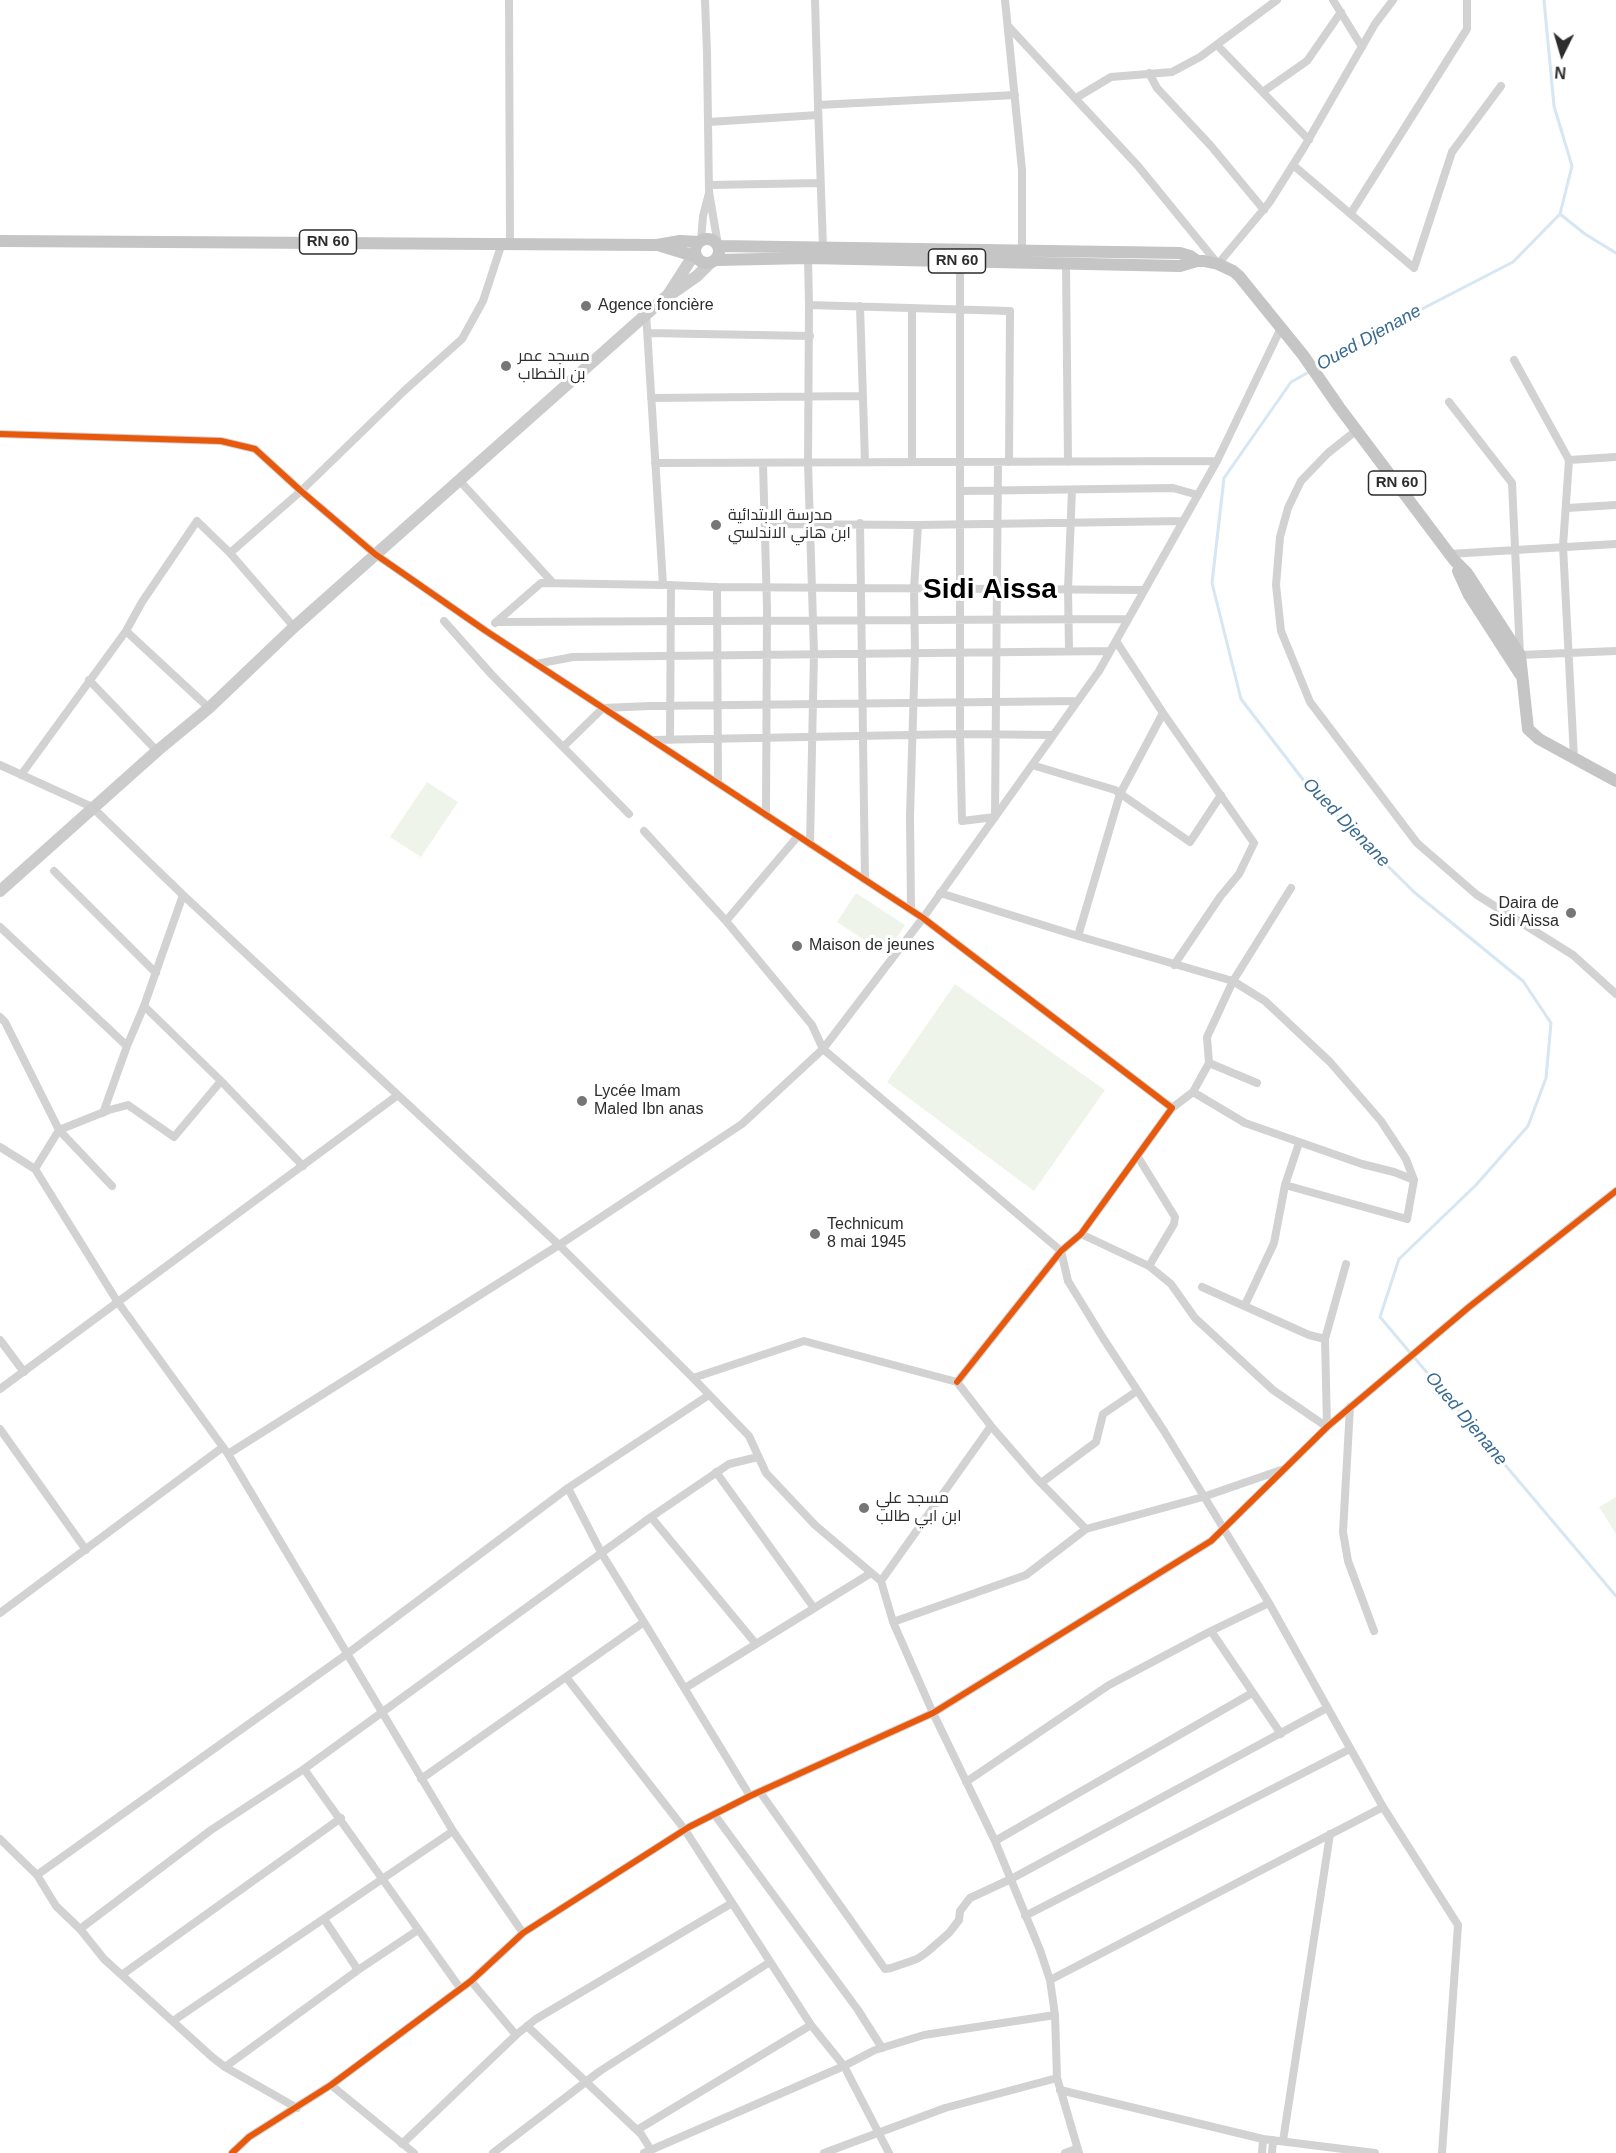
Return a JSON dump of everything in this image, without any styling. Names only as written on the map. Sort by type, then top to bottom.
[{"type":"main road","points":[[0,891],[157,750],[209,708],[294,627],[646,313],[668,295],[690,282],[720,253],[718,245],[708,239],[697,250],[668,295]]},
{"type":"main road","name":"RN 60","points":[[0,241],[657,245],[680,241],[697,250]]},
{"type":"main road","name":"RN 60","points":[[718,245],[1180,253],[1197,261]]},
{"type":"main road","points":[[697,250],[702,262],[713,261]]},
{"type":"main road","name":"RN 60","points":[[713,261],[808,258],[1180,266],[1197,261],[1218,264],[1239,276],[1303,355],[1339,407],[1452,557],[1469,595],[1524,681],[1528,729],[1539,740],[1616,781]]},
{"type":"main road","points":[[1452,557],[1467,573],[1520,655],[1524,681]]},
{"type":"street","points":[[230,553],[301,491],[404,391],[462,339],[483,301],[506,243],[509,0]]},
{"type":"street","points":[[705,0],[709,189],[718,245]]},
{"type":"street","points":[[815,0],[823,247]]},
{"type":"street","points":[[1005,0],[1022,170],[1022,250]]},
{"type":"street","points":[[1076,98],[1111,77],[1172,72],[1200,57],[1276,0]]},
{"type":"street","points":[[1333,0],[1362,47]]},
{"type":"street","points":[[1008,26],[1138,166],[1218,264],[1264,210],[1309,140],[1375,24],[1393,0]]},
{"type":"street","points":[[1351,213],[1467,29],[1467,0]]},
{"type":"street","points":[[1264,91],[1307,61],[1341,12]]},
{"type":"street","points":[[1217,45],[1309,140]]},
{"type":"street","points":[[1149,73],[1157,88],[1211,146],[1264,210]]},
{"type":"street","points":[[1293,165],[1414,268],[1452,152],[1501,86]]},
{"type":"street","points":[[818,105],[1015,95]]},
{"type":"street","points":[[709,122],[818,115]]},
{"type":"street","points":[[709,189],[820,183]]},
{"type":"street","points":[[697,250],[709,189]]},
{"type":"street","points":[[808,258],[810,336],[808,463],[814,653],[810,844]]},
{"type":"street","points":[[960,261],[962,821],[995,817]]},
{"type":"street","points":[[1066,264],[1068,462]]},
{"type":"street","points":[[809,305],[1010,311],[1009,462]]},
{"type":"street","points":[[860,306],[865,462]]},
{"type":"street","points":[[912,308],[912,462]]},
{"type":"street","points":[[646,313],[655,463],[670,620],[670,740]]},
{"type":"street","points":[[0,1613],[226,1451],[559,1245],[742,1124],[823,1049],[923,918],[1099,671],[1198,495],[1281,328]]},
{"type":"street","points":[[648,333],[810,336]]},
{"type":"street","points":[[1514,360],[1569,460],[1563,546],[1574,758]]},
{"type":"street","points":[[651,398],[863,396]]},
{"type":"street","points":[[1449,402],[1512,483],[1520,655],[1616,651]]},
{"type":"street","points":[[1357,430],[1328,453],[1301,481],[1288,508],[1280,537],[1275,585],[1281,631],[1310,702],[1417,843],[1477,895],[1573,955],[1616,994]]},
{"type":"street","points":[[0,434],[221,441],[255,448],[375,554],[486,631],[923,918],[1172,1108]]},
{"type":"street","points":[[1569,460],[1616,457]]},
{"type":"street","points":[[655,463],[1216,461]]},
{"type":"street","points":[[995,817],[998,462]]},
{"type":"street","points":[[763,463],[766,587],[766,815]]},
{"type":"street","points":[[459,480],[554,583]]},
{"type":"street","points":[[961,490],[1173,488],[1198,495]]},
{"type":"street","points":[[1070,650],[1068,589],[1072,490]]},
{"type":"street","points":[[1567,508],[1616,505]]},
{"type":"street","points":[[21,775],[126,631],[142,602],[197,521],[230,553],[294,627]]},
{"type":"street","points":[[765,524],[918,525],[1183,521]]},
{"type":"street","points":[[860,523],[864,880]]},
{"type":"street","points":[[911,910],[910,816],[914,735],[914,589],[918,525]]},
{"type":"street","points":[[1452,557],[1563,546],[1616,544]]},
{"type":"street","points":[[486,631],[541,583],[1144,590]]},
{"type":"street","points":[[717,586],[718,783]]},
{"type":"street","points":[[496,622],[1128,618]]},
{"type":"street","points":[[444,621],[492,675],[629,814]]},
{"type":"street","points":[[126,631],[209,708]]},
{"type":"street","points":[[1116,641],[1163,713],[1254,843],[1239,874],[1220,897],[1174,965]]},
{"type":"street","points":[[536,664],[573,657],[1110,651]]},
{"type":"street","points":[[90,680],[157,750]]},
{"type":"street","points":[[563,747],[603,708],[670,705],[1077,701]]},
{"type":"street","points":[[1078,936],[1120,794],[1163,713]]},
{"type":"street","points":[[652,740],[862,735],[1053,735]]},
{"type":"street","points":[[0,765],[92,807],[183,895],[559,1245],[749,1436],[766,1473],[815,1525],[881,1581],[893,1622],[933,1713],[995,1841],[1050,1980],[1057,2078],[1078,2151],[1065,2153]]},
{"type":"street","points":[[1032,765],[1114,790],[1190,842],[1221,795]]},
{"type":"street","points":[[644,831],[726,921],[812,1025],[823,1049],[1061,1251],[1068,1281],[1269,1604],[1383,1807],[1458,1925],[1442,2153]]},
{"type":"street","points":[[726,921],[798,836]]},
{"type":"street","points":[[54,871],[156,973]]},
{"type":"street","points":[[957,1382],[1061,1251],[1082,1234],[1172,1108],[1193,1092],[1209,1063],[1206,1037],[1233,981],[1291,888]]},
{"type":"street","points":[[940,893],[1233,981],[1265,1001],[1330,1062],[1381,1121],[1406,1159],[1414,1180],[1407,1219],[1285,1185]]},
{"type":"street","points":[[103,1113],[183,895]]},
{"type":"street","points":[[0,927],[127,1046]]},
{"type":"street","points":[[144,1006],[303,1166]]},
{"type":"street","points":[[0,1017],[6,1022],[59,1130],[112,1186]]},
{"type":"street","points":[[1209,1063],[1257,1083]]},
{"type":"street","points":[[35,1169],[59,1130],[128,1105],[174,1137],[221,1081]]},
{"type":"street","points":[[1193,1092],[1245,1123],[1414,1180]]},
{"type":"street","points":[[0,1389],[398,1095]]},
{"type":"street","points":[[1245,1305],[1274,1243],[1285,1185],[1299,1143]]},
{"type":"street","points":[[0,1147],[35,1169],[117,1301],[226,1451],[453,1831],[523,1933]]},
{"type":"street","points":[[1138,1157],[1175,1216],[1174,1224],[1149,1266]]},
{"type":"street","points":[[232,2153],[249,2137],[331,2085],[471,1981],[523,1933],[684,1830],[750,1796],[933,1713],[1211,1542],[1350,1407],[1469,1307],[1616,1191]]},
{"type":"street","points":[[1082,1234],[1149,1266],[1171,1284],[1195,1318],[1273,1390],[1327,1427]]},
{"type":"street","points":[[1327,1427],[1325,1339],[1346,1264]]},
{"type":"street","points":[[1202,1287],[1309,1335],[1325,1339]]},
{"type":"street","points":[[0,1340],[24,1372]]},
{"type":"street","points":[[693,1378],[804,1341],[957,1382],[1041,1484],[1086,1529]]},
{"type":"street","points":[[1041,1484],[1096,1442],[1103,1414],[1137,1391]]},
{"type":"street","points":[[37,1875],[347,1654],[568,1488],[709,1395]]},
{"type":"street","points":[[1350,1407],[1343,1532],[1348,1561],[1374,1631]]},
{"type":"street","points":[[881,1581],[992,1426]]},
{"type":"street","points":[[0,1429],[86,1550]]},
{"type":"street","points":[[80,1929],[211,1830],[304,1769],[651,1517],[729,1464],[758,1457]]},
{"type":"street","points":[[893,1622],[1026,1575],[1086,1529],[1203,1497],[1284,1469]]},
{"type":"street","points":[[716,1472],[814,1608]]},
{"type":"street","points":[[568,1488],[602,1554],[750,1796]]},
{"type":"street","points":[[651,1517],[756,1644]]},
{"type":"street","points":[[685,1688],[871,1573]]},
{"type":"street","points":[[966,1782],[1109,1685],[1211,1631],[1269,1604]]},
{"type":"street","points":[[421,1779],[644,1622]]},
{"type":"street","points":[[1211,1631],[1281,1734]]},
{"type":"street","points":[[566,1677],[684,1830],[811,2025],[844,2066],[889,2153]]},
{"type":"street","points":[[995,1841],[1252,1693]]},
{"type":"street","points":[[760,1792],[885,1969],[903,1966],[917,1959],[949,1933],[959,1920],[960,1911],[970,1898],[1011,1879],[1327,1708]]},
{"type":"street","points":[[1025,1916],[1350,1749]]},
{"type":"street","points":[[304,1769],[384,1878],[460,1988]]},
{"type":"street","points":[[1050,1980],[1383,1807]]},
{"type":"street","points":[[714,1814],[858,2010],[882,2048]]},
{"type":"street","points":[[123,1974],[341,1818]]},
{"type":"street","points":[[172,2021],[453,1831]]},
{"type":"street","points":[[1283,2141],[1330,1834]]},
{"type":"street","points":[[0,1839],[37,1875],[56,1906],[80,1929],[104,1959],[172,2021],[225,2067],[297,2108]]},
{"type":"street","points":[[402,2144],[516,2035],[536,2019],[732,1903]]},
{"type":"street","points":[[324,1919],[358,1970]]},
{"type":"street","points":[[225,2067],[358,1970],[418,1930]]},
{"type":"street","points":[[494,2153],[587,2081],[770,1962]]},
{"type":"street","points":[[471,1981],[516,2035]]},
{"type":"street","points":[[527,2026],[637,2130],[647,2151],[882,2048],[924,2035],[1054,2015]]},
{"type":"street","points":[[637,2130],[811,2025]]},
{"type":"street","points":[[824,2153],[945,2108],[1057,2078]]},
{"type":"street","points":[[331,2085],[414,2153]]},
{"type":"street","points":[[1060,2090],[1263,2139],[1375,2153]]},
{"type":"street","points":[[1262,2153],[1263,2139]]},
{"type":"street","points":[[1272,2153],[1273,2140]]},
{"type":"shaded area","points":[[427,782],[458,802],[421,857],[390,837]]},
{"type":"shaded area","points":[[856,893],[905,925],[886,954],[837,922]]},
{"type":"shaded area","points":[[955,984],[1105,1090],[1034,1191],[887,1082]]},
{"type":"shaded area","points":[[1616,1497],[1616,1534],[1599,1507]]},
{"type":"waterway","name":"Oued Djenane","points":[[1315,369],[1385,328],[1513,262],[1560,214],[1572,166],[1554,106],[1544,0]]},
{"type":"waterway","points":[[1560,214],[1585,234],[1616,253]]},
{"type":"waterway","name":"Oued Djenane","points":[[1309,372],[1291,382],[1224,478],[1212,583],[1241,699],[1311,790],[1414,892],[1523,981],[1551,1023],[1546,1078],[1528,1126],[1476,1185],[1399,1259],[1380,1317],[1616,1596]]},
{"type":"cycle path","points":[[0,434],[221,441],[255,449],[375,554],[486,631],[923,918],[1172,1108],[1081,1234],[1061,1251],[957,1382]]},
{"type":"cycle path","points":[[232,2153],[249,2137],[331,2085],[471,1981],[523,1933],[689,1827],[750,1796],[933,1713],[1211,1541],[1327,1427],[1469,1307],[1616,1191]]},
{"type":"place","name":"Agence foncière","points":[[586,306]]},
{"type":"place","name":"مسجد عمر بن الخطاب","points":[[506,366]]},
{"type":"place","name":"مدرسة الابتدائية ابن هاني الاندلسي","points":[[716,525]]},
{"type":"place","name":"Daira de Sidi Aissa","points":[[1571,913]]},
{"type":"place","name":"Maison de jeunes","points":[[797,946]]},
{"type":"place","name":"Lycée Imam Maled Ibn anas","points":[[582,1101]]},
{"type":"place","name":"Technicum 8 mai 1945","points":[[815,1234]]},
{"type":"place","name":"مسجد علي ابن ابي طالب","points":[[864,1508]]},
{"type":"district","name":"Sidi Aissa","points":[[990,590]]}]
